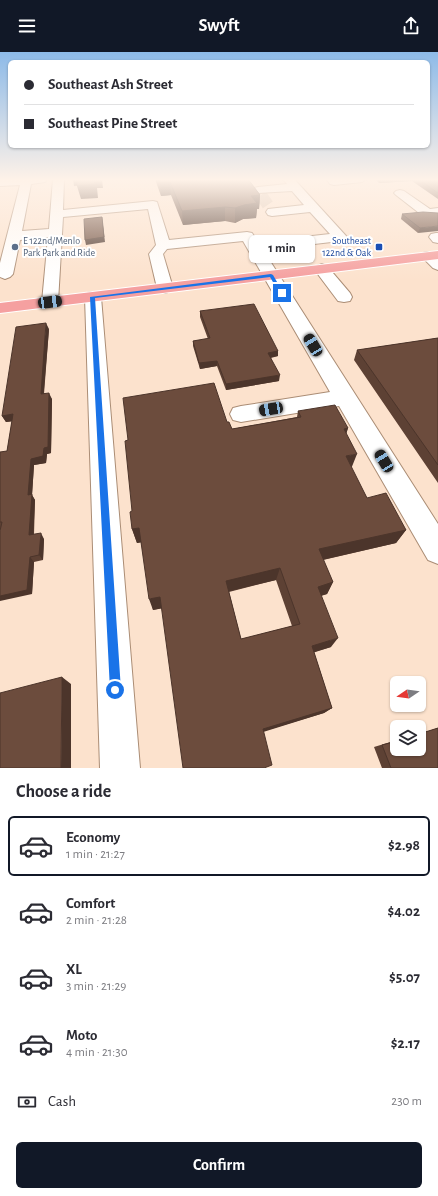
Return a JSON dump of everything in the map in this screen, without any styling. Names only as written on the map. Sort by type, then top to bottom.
[{"type":"main road","points":[[0,308],[322,269],[435,258]]},
{"type":"street","points":[[5,274],[19,212]]},
{"type":"street","points":[[50,302],[57,214],[74,212]]},
{"type":"street","points":[[155,212],[163,245]]},
{"type":"street","points":[[251,241],[267,217],[290,212]]},
{"type":"street","points":[[165,288],[156,254],[163,245],[340,237],[317,212]]},
{"type":"street","points":[[313,226],[329,224]]},
{"type":"street","points":[[14,236],[55,232]]},
{"type":"street","points":[[251,241],[438,550]]},
{"type":"street","points":[[322,269],[344,297]]},
{"type":"street","points":[[93,297],[120,768]]},
{"type":"street","points":[[241,414],[345,397]]},
{"type":"building","points":[[438,213],[438,226],[420,228],[402,214]]},
{"type":"building","points":[[102,217],[104,237],[85,240],[84,219]]},
{"type":"building","points":[[254,304],[278,351],[268,353],[280,375],[226,384],[217,361],[199,363],[193,341],[210,338],[200,311]]},
{"type":"building","points":[[46,323],[41,394],[49,393],[48,447],[44,448],[43,456],[31,459],[28,495],[32,494],[29,535],[41,533],[39,555],[30,557],[27,590],[0,596],[0,531],[2,522],[0,522],[0,452],[7,451],[13,414],[2,416],[16,327]]},
{"type":"building","points":[[438,338],[438,465],[357,350]]},
{"type":"building","points":[[214,383],[227,422],[229,422],[232,429],[301,417],[298,411],[335,405],[348,428],[344,429],[357,454],[346,456],[367,498],[386,493],[406,530],[319,549],[333,582],[318,587],[338,638],[312,646],[332,708],[263,729],[272,765],[264,768],[183,768],[160,597],[149,599],[139,528],[132,529],[130,512],[132,511],[125,441],[128,440],[123,398]],"holes":[[[280,568],[300,624],[241,639],[226,581]]]},
{"type":"building","points":[[62,677],[61,768],[0,768],[0,693]]},
{"type":"building","points":[[438,728],[438,768],[391,768],[382,745],[390,743],[390,756],[426,756],[426,732]]},
{"type":"place","name":"E 122nd/Menlo Park Park and Ride","points":[[15,247]]},
{"type":"place","name":"Southeast 122nd & Oak","points":[[379,247]]},
{"type":"route","points":[[115,690],[93,297],[271,275],[282,293]]}]
